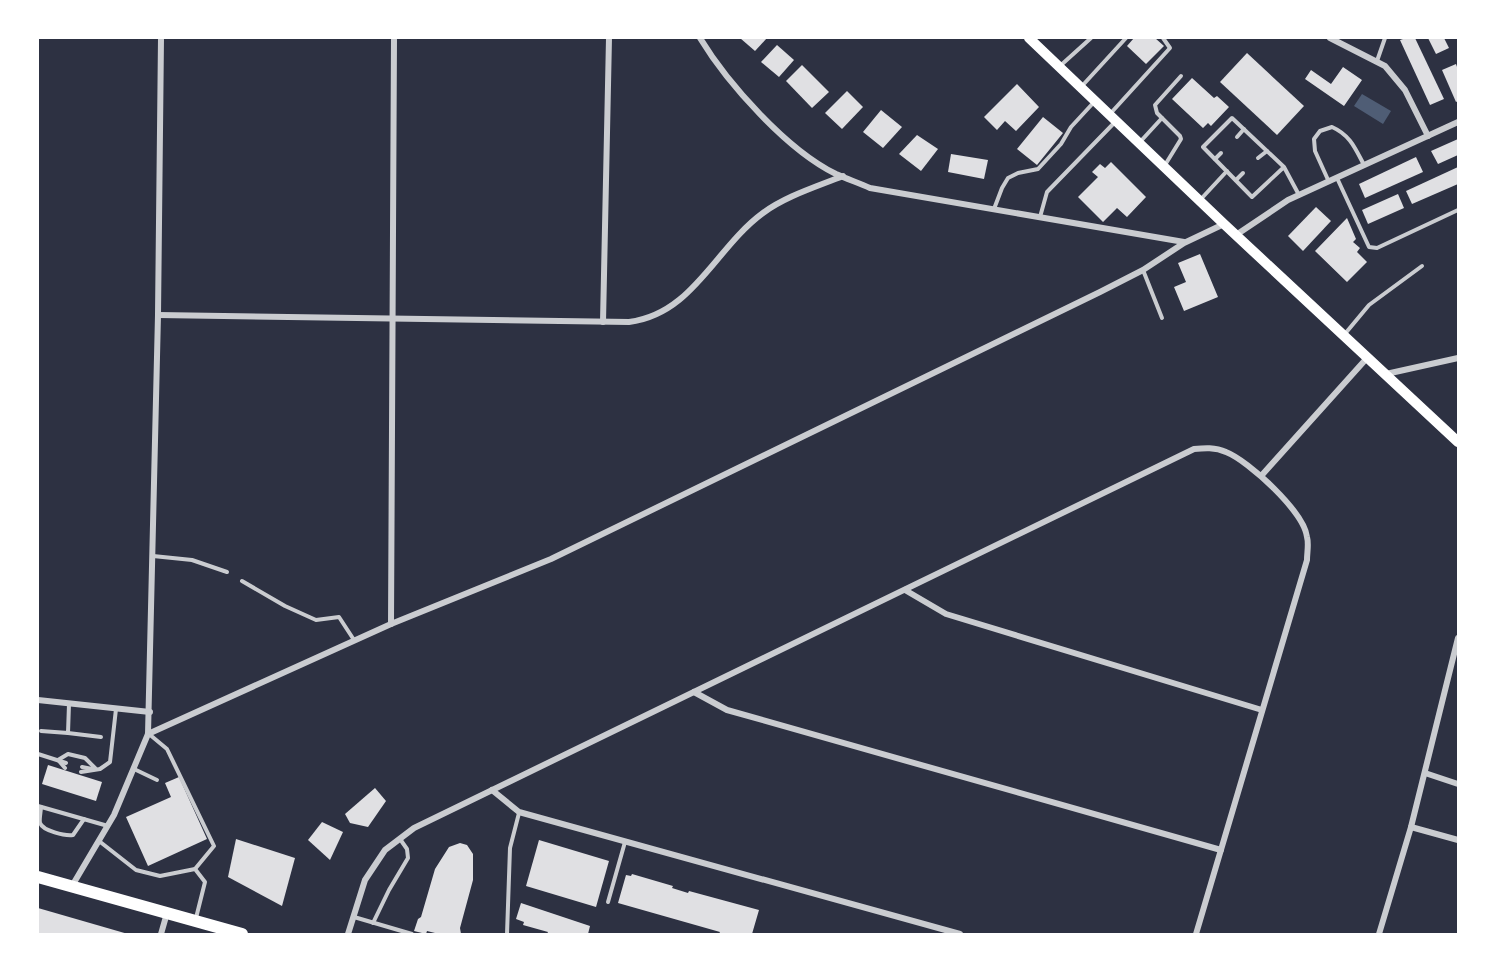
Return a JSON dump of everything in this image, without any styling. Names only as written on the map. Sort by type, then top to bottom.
[{"type":"highway","points":[[38,877],[242,934]]},
{"type":"main road","points":[[1029,38],[1458,442]]},
{"type":"street","points":[[72,887],[108,826],[148,734],[158,315],[161,38]]},
{"type":"street","points":[[391,624],[394,38]]},
{"type":"street","points":[[603,322],[609,38]]},
{"type":"street","points":[[700,38],[751,104],[792,145],[843,176],[870,188],[1184,243]]},
{"type":"street","points":[[1330,38],[1390,71],[1405,90],[1428,136]]},
{"type":"street","points":[[1236,235],[1288,200],[1458,122]]},
{"type":"street","points":[[158,315],[603,322],[643,320],[679,302],[761,214],[778,203],[843,176]]},
{"type":"street","points":[[148,734],[391,624],[551,559],[1143,270],[1184,243],[1224,224]]},
{"type":"street","points":[[1262,475],[1367,358]]},
{"type":"street","points":[[1385,374],[1458,358]]},
{"type":"street","points":[[348,934],[365,880],[385,850],[414,828],[1194,449],[1209,448],[1226,452],[1262,475],[1302,521],[1307,536],[1307,560],[1196,934]]},
{"type":"street","points":[[905,590],[946,615],[1263,710]]},
{"type":"street","points":[[1379,934],[1411,827],[1458,638]]},
{"type":"street","points":[[694,692],[727,710],[1221,850]]},
{"type":"street","points":[[38,700],[150,712]]},
{"type":"street","points":[[1425,773],[1458,784]]},
{"type":"street","points":[[492,790],[519,812],[960,934]]},
{"type":"street","points":[[1411,827],[1458,840]]},
{"type":"street","points":[[161,934],[167,913]]},
{"type":"lane","points":[[1059,66],[1091,38]]},
{"type":"lane","points":[[1081,87],[1126,38]]},
{"type":"lane","points":[[1040,217],[1047,192],[1170,48],[1163,38]]},
{"type":"lane","points":[[1377,62],[1386,38]]},
{"type":"lane","points":[[1164,166],[1181,139],[1157,113],[1155,105],[1181,76]]},
{"type":"lane","points":[[993,209],[1008,178],[1018,173],[1038,169],[1060,144],[1071,127],[1096,101]]},
{"type":"lane","points":[[1139,142],[1162,118]]},
{"type":"lane","points":[[1284,167],[1252,197],[1203,147],[1232,118],[1284,167],[1300,195]]},
{"type":"lane","points":[[1329,182],[1315,151],[1314,139],[1320,131],[1332,127],[1343,132],[1352,142],[1364,166]]},
{"type":"lane","points":[[1237,136],[1244,129]]},
{"type":"lane","points":[[1258,158],[1267,150]]},
{"type":"lane","points":[[1215,159],[1221,153]]},
{"type":"lane","points":[[1199,200],[1227,171]]},
{"type":"lane","points":[[1236,180],[1243,173]]},
{"type":"lane","points":[[1337,178],[1369,248],[1377,248],[1458,210]]},
{"type":"lane","points":[[1343,336],[1370,305],[1422,266]]},
{"type":"lane","points":[[1143,270],[1162,318]]},
{"type":"lane","points":[[153,556],[192,560],[227,572]]},
{"type":"lane","points":[[242,581],[285,606],[316,620],[339,617],[355,641]]},
{"type":"lane","points":[[68,733],[69,703]]},
{"type":"lane","points":[[81,770],[100,769],[110,762],[116,708]]},
{"type":"lane","points":[[41,731],[102,737]]},
{"type":"lane","points":[[99,841],[136,870],[160,876],[195,869],[214,846],[167,749],[148,734]]},
{"type":"lane","points":[[38,754],[58,760],[65,765]]},
{"type":"lane","points":[[58,760],[68,754],[86,758],[96,769]]},
{"type":"lane","points":[[134,769],[157,780]]},
{"type":"lane","points":[[84,819],[73,835],[68,836],[44,828],[40,822],[39,806],[84,819],[108,826]]},
{"type":"lane","points":[[507,934],[510,848],[519,812]]},
{"type":"lane","points":[[373,922],[408,858],[407,849],[400,838]]},
{"type":"lane","points":[[608,903],[625,841]]},
{"type":"lane","points":[[195,869],[205,882],[195,921]]},
{"type":"lane","points":[[354,917],[412,934]]},
{"type":"water","points":[[1362,94],[1391,111],[1383,124],[1354,106]]},
{"type":"building","points":[[740,38],[767,38],[755,51]]},
{"type":"building","points":[[1134,38],[1155,38],[1164,46],[1146,64],[1127,46]]},
{"type":"building","points":[[1415,38],[1444,99],[1430,105],[1400,40]]},
{"type":"building","points":[[1428,38],[1444,38],[1449,48],[1436,54]]},
{"type":"building","points":[[777,45],[794,60],[779,77],[761,62]]},
{"type":"building","points":[[1247,53],[1304,106],[1277,135],[1220,82]]},
{"type":"building","points":[[1456,64],[1458,101],[1456,102],[1442,70]]},
{"type":"building","points":[[802,65],[829,92],[812,108],[786,81]]},
{"type":"building","points":[[1343,67],[1362,80],[1344,106],[1305,79],[1311,70],[1331,84]]},
{"type":"building","points":[[1192,78],[1214,98],[1217,96],[1229,107],[1211,126],[1208,123],[1203,128],[1172,99]]},
{"type":"building","points":[[1017,84],[1039,107],[1016,131],[1005,121],[997,130],[984,117]]},
{"type":"building","points":[[847,91],[863,107],[842,129],[825,113]]},
{"type":"building","points":[[881,110],[902,127],[883,148],[863,132]]},
{"type":"building","points":[[1043,117],[1063,133],[1037,165],[1017,149]]},
{"type":"building","points":[[917,135],[938,149],[921,171],[899,154]]},
{"type":"building","points":[[1458,139],[1458,155],[1438,164],[1431,151]]},
{"type":"building","points":[[951,154],[988,160],[984,179],[948,172]]},
{"type":"building","points":[[1416,157],[1423,172],[1365,198],[1359,184]]},
{"type":"building","points":[[1111,162],[1146,197],[1127,217],[1117,208],[1103,222],[1078,197],[1098,177],[1092,172],[1100,164],[1105,168]]},
{"type":"building","points":[[1458,167],[1458,184],[1412,204],[1406,191]]},
{"type":"building","points":[[1398,194],[1404,208],[1368,224],[1362,210]]},
{"type":"building","points":[[1316,207],[1331,221],[1303,251],[1288,236]]},
{"type":"building","points":[[1347,218],[1356,239],[1353,242],[1360,248],[1357,252],[1367,262],[1347,282],[1315,251]]},
{"type":"building","points":[[1200,254],[1218,297],[1184,311],[1174,287],[1186,282],[1178,263]]},
{"type":"building","points":[[48,765],[102,782],[96,801],[42,784]]},
{"type":"building","points":[[179,777],[207,839],[148,866],[126,817],[171,797],[165,783]]},
{"type":"building","points":[[375,788],[386,801],[368,827],[350,823],[345,814]]},
{"type":"building","points":[[322,822],[343,832],[330,860],[308,840]]},
{"type":"building","points":[[236,839],[295,858],[282,906],[228,877]]},
{"type":"building","points":[[539,840],[609,861],[596,907],[526,886]]},
{"type":"building","points":[[460,843],[467,845],[473,854],[473,880],[460,928],[461,934],[439,934],[427,931],[426,934],[414,931],[421,917],[435,869],[449,847]]},
{"type":"building","points":[[632,874],[673,886],[672,888],[688,893],[689,891],[759,910],[752,934],[719,934],[720,932],[618,903],[626,875],[631,876]]},
{"type":"building","points":[[521,903],[590,926],[588,934],[547,934],[548,932],[523,925],[524,922],[516,919]]},
{"type":"building","points":[[38,908],[128,934],[38,934]]}]
